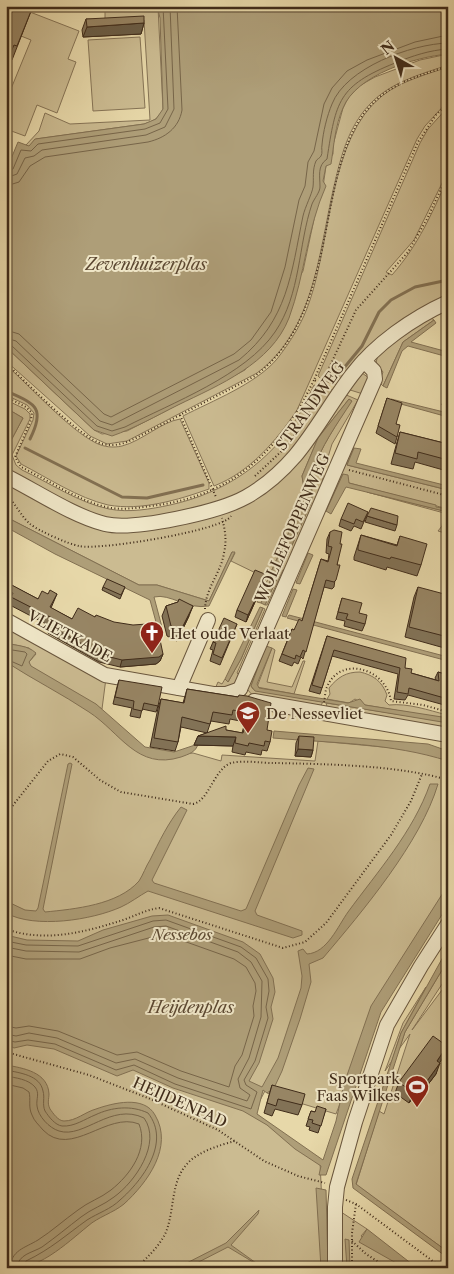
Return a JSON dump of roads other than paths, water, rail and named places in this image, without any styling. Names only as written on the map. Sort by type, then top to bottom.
[{"type":"street","points":[[364,361],[397,334],[448,302]]},
{"type":"street","name":"STRANDWEG","points":[[6,476],[87,517],[105,524],[122,526],[157,522],[234,502],[263,485],[293,458],[364,361]]},
{"type":"street","name":"WOLLEFOPPENWEG","points":[[240,690],[375,379],[374,371],[364,361]]},
{"type":"street","points":[[179,688],[207,615]]},
{"type":"street","name":"VLIETKADE","points":[[6,620],[105,675],[226,694],[240,690]]},
{"type":"street","points":[[240,690],[245,696],[254,701],[448,735]]},
{"type":"street","points":[[335,1268],[336,1191],[355,1122],[387,1026],[420,966],[448,924]]},
{"type":"water","name":"Zevenhuizerplas","points":[[157,6],[448,6],[448,54],[420,59],[388,70],[373,77],[350,96],[338,122],[331,164],[326,166],[323,181],[326,186],[314,218],[299,285],[289,318],[281,334],[270,348],[257,360],[226,381],[137,426],[112,436],[94,430],[6,347],[6,171],[18,142],[29,146],[35,139],[144,124],[156,119],[163,109],[160,18]]},
{"type":"water","points":[[434,320],[436,323],[411,342],[448,352],[448,357],[408,346],[402,351],[387,388],[383,386],[403,342]]},
{"type":"water","points":[[349,399],[352,401],[316,463],[311,477],[311,503],[265,605],[261,603],[271,579],[271,572],[305,496],[302,476],[318,438]]},
{"type":"water","points":[[391,399],[448,413],[448,417],[390,401]]},
{"type":"water","points":[[6,408],[23,418],[6,450]]},
{"type":"water","points":[[354,448],[361,449],[356,463],[448,486],[448,490],[347,465]]},
{"type":"water","points":[[343,474],[348,475],[349,483],[436,505],[436,507],[448,509],[448,512],[346,487],[331,514],[326,511]]},
{"type":"water","points":[[6,517],[139,585],[157,585],[209,601],[232,552],[235,552],[209,606],[193,606],[166,597],[154,597],[163,631],[159,633],[150,600],[55,554],[6,527]]},
{"type":"water","points":[[308,553],[313,555],[300,584],[296,583]]},
{"type":"water","points":[[293,589],[297,590],[286,617],[282,616]]},
{"type":"water","points":[[260,607],[263,608],[241,659],[228,682],[225,679]]},
{"type":"water","points":[[289,615],[448,657],[448,661],[287,618]]},
{"type":"water","points":[[6,643],[33,650],[36,653],[29,662],[31,666],[96,704],[145,747],[174,752],[198,744],[197,747],[187,755],[166,760],[152,759],[141,754],[89,712],[6,662]]},
{"type":"water","points":[[266,646],[272,648],[257,684],[259,688],[348,703],[360,699],[365,705],[442,717],[448,719],[448,723],[255,691],[251,686]]},
{"type":"water","points":[[274,731],[428,744],[448,751],[448,761],[383,747],[273,738]]},
{"type":"water","points":[[68,764],[72,764],[43,909],[45,912],[108,901],[130,889],[139,881],[164,833],[181,807],[187,810],[152,880],[154,883],[241,911],[246,909],[299,785],[308,768],[314,769],[255,911],[257,915],[302,931],[302,935],[293,938],[148,891],[128,904],[109,912],[80,919],[47,922],[32,921],[6,913],[6,901],[25,910],[36,911],[38,908]]},
{"type":"water","name":"Heijdenplas","points":[[430,784],[438,784],[430,806],[389,876],[323,958],[309,964],[311,982],[282,1071],[274,1088],[267,1093],[263,1090],[257,1114],[323,1160],[336,1121],[344,1084],[371,1006],[448,885],[448,905],[381,1012],[326,1175],[319,1175],[321,1166],[295,1149],[267,1125],[243,1111],[173,1088],[133,1070],[117,1076],[54,1049],[27,1045],[14,1048],[6,1044],[6,935],[27,940],[78,941],[103,930],[152,916],[168,915],[243,942],[260,954],[273,978],[275,992],[271,1007],[273,1019],[259,1063],[249,1081],[262,1087],[278,1058],[301,988],[302,976],[298,951],[303,949],[307,954],[314,952],[331,938],[404,835],[423,802]]},
{"type":"water","points":[[448,948],[448,960],[405,1032],[356,1184],[448,1252],[448,1258],[353,1188],[352,1179],[401,1033]]},
{"type":"water","points":[[6,1065],[34,1072],[44,1081],[48,1087],[49,1107],[60,1120],[73,1120],[92,1110],[119,1103],[136,1103],[144,1105],[155,1115],[160,1127],[161,1139],[160,1152],[149,1175],[124,1204],[92,1223],[50,1256],[28,1266],[17,1268],[6,1267]]},
{"type":"water","points":[[316,1188],[326,1190],[328,1268],[321,1268]]},
{"type":"water","points":[[259,1210],[258,1214],[231,1245],[263,1268],[228,1247],[187,1268],[177,1268],[226,1243]]},
{"type":"water","points":[[367,1229],[417,1268],[405,1268],[359,1242]]},
{"type":"water","points":[[345,1239],[349,1240],[350,1268],[347,1268]]},
{"type":"waterway","points":[[334,380],[362,346],[379,312],[391,300],[415,287],[448,280]]},
{"type":"waterway","points":[[6,391],[31,403],[35,408],[37,420],[30,439]]},
{"type":"waterway","points":[[25,448],[122,497],[147,498],[203,485]]},
{"type":"place","name":"Het oude Verlaat","points":[[152,654]]},
{"type":"place","name":"De Nessevliet","points":[[248,734]]},
{"type":"place","name":"Sportpark Faas Wilkes","points":[[417,1108]]},
{"type":"park label","name":"Nessebos","points":[[182,934]]}]
